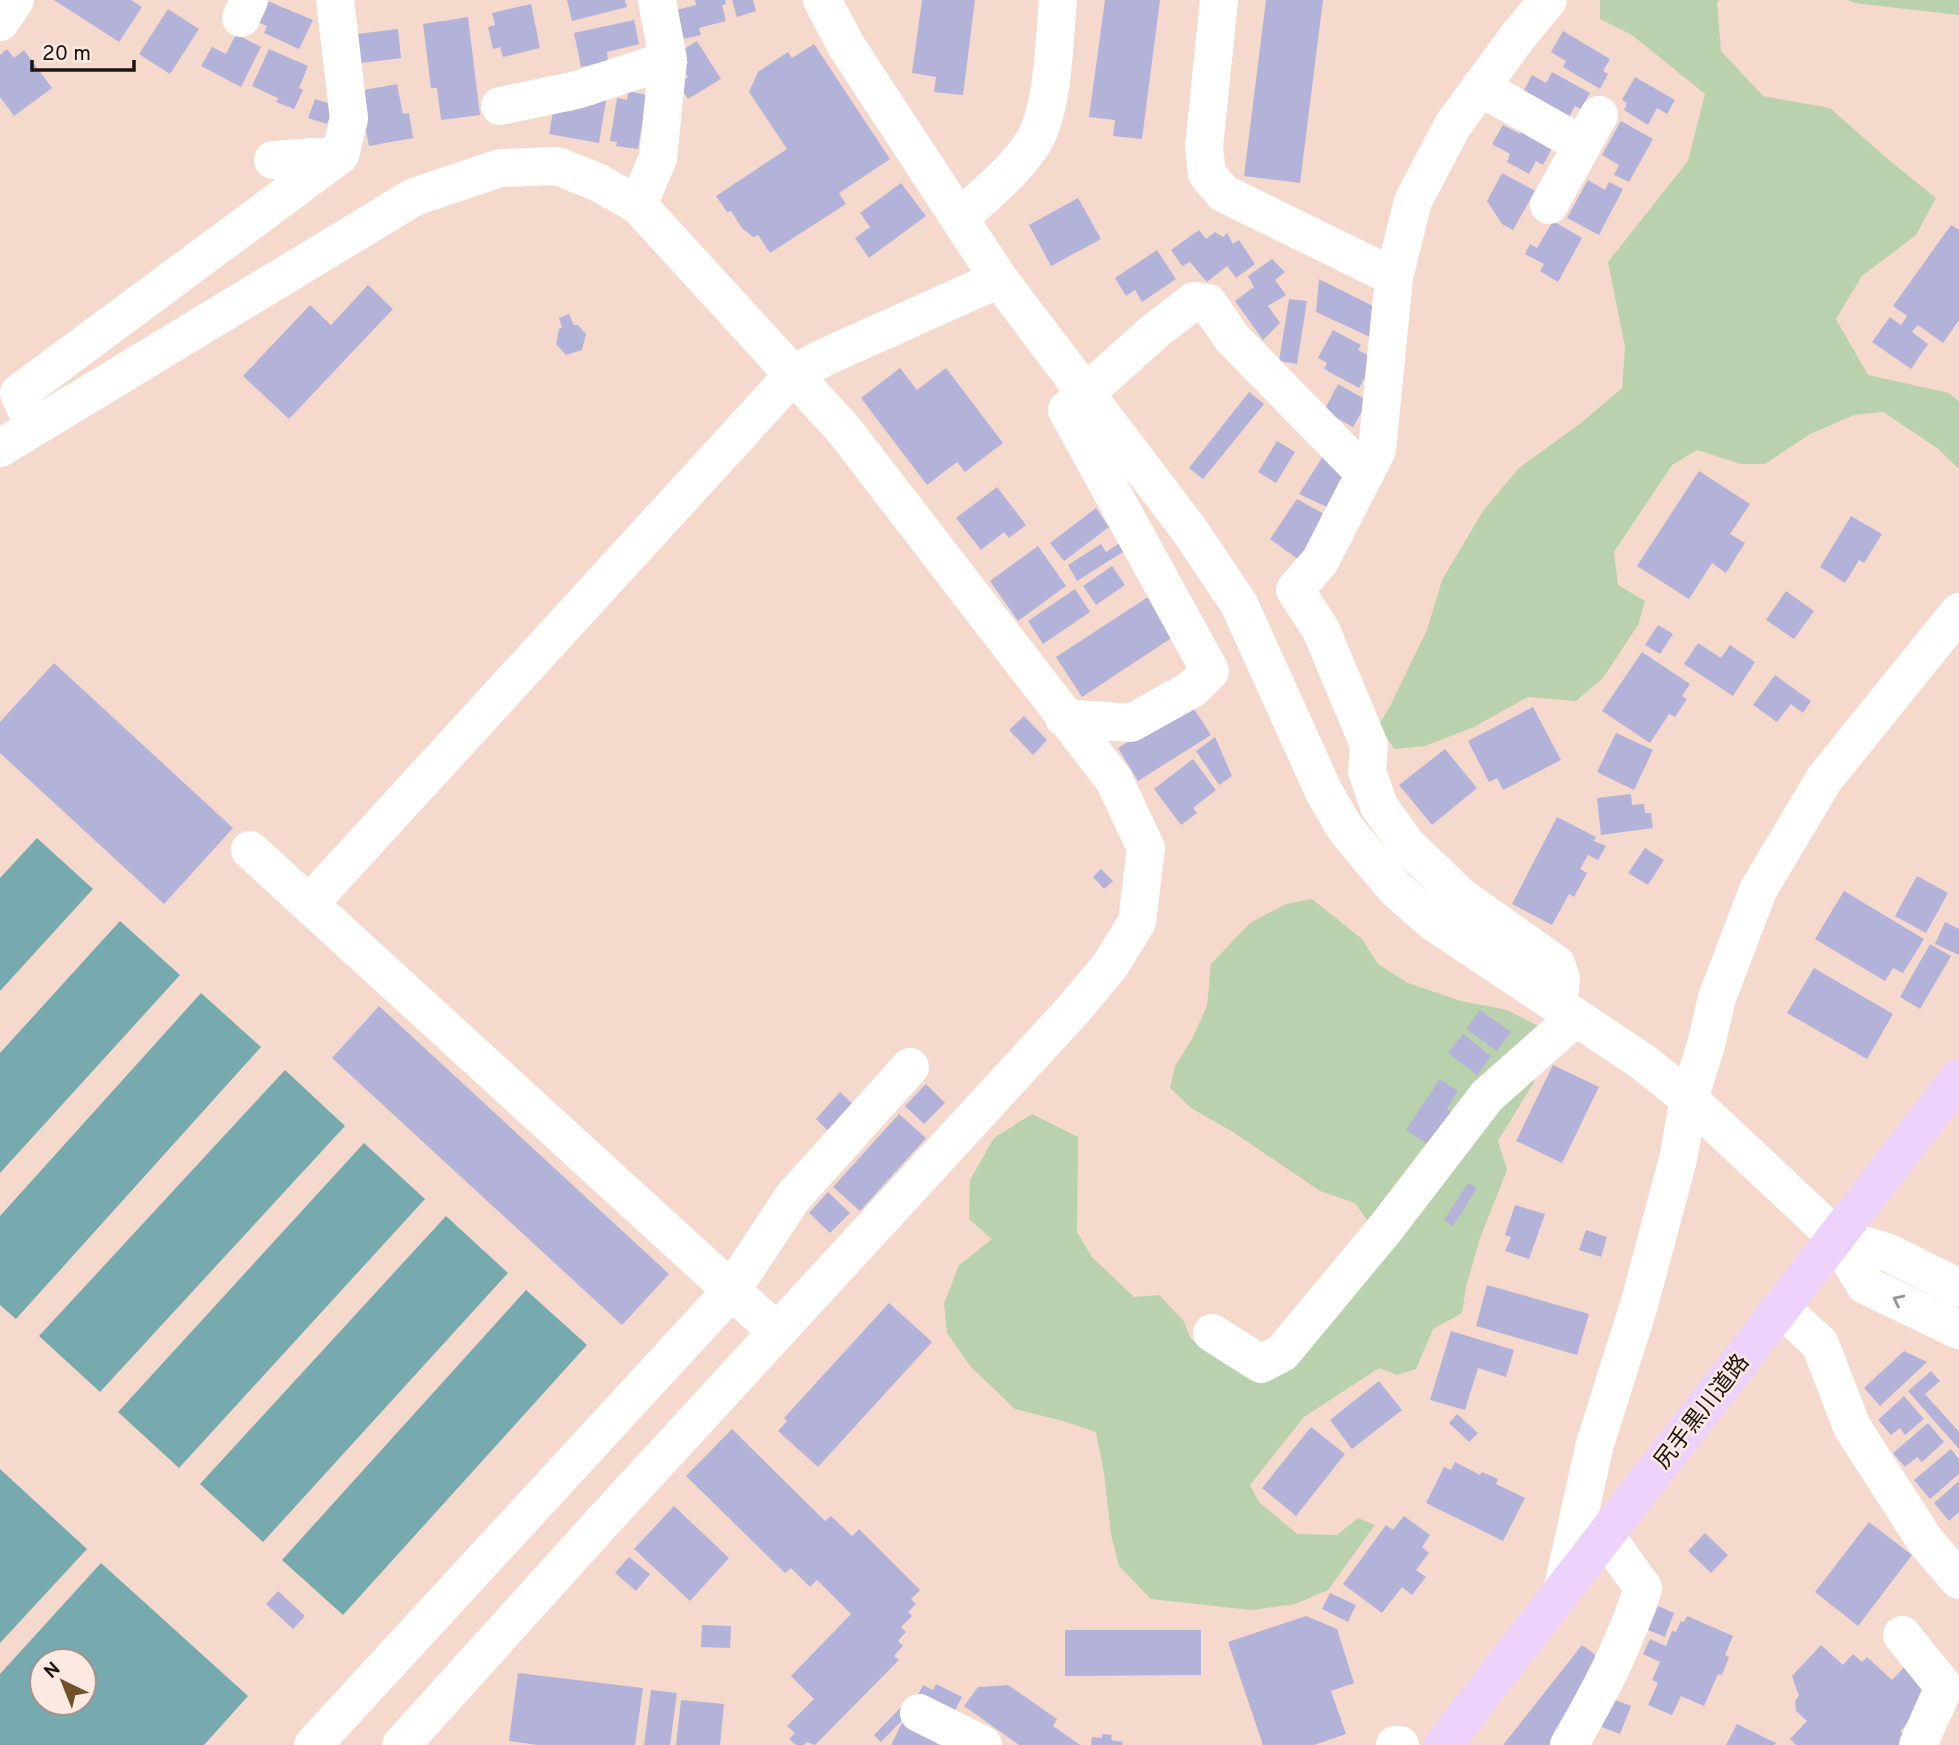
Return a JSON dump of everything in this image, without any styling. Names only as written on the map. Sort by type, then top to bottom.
[{"type":"main road","name":"尻手黒川道路","points":[[1443,1745],[1959,1078]]},
{"type":"street","points":[[638,205],[658,158],[668,61],[657,0]]},
{"type":"street","points":[[822,0],[846,47],[999,278],[1190,531],[1239,604],[1324,792],[1345,828],[1395,888],[1432,921],[1643,1062],[1689,1099],[1836,1237],[1865,1285],[1959,1330]]},
{"type":"street","points":[[960,218],[1000,180],[1033,143],[1047,107],[1058,0]]},
{"type":"street","points":[[1219,0],[1204,146],[1207,174],[1223,193],[1394,277]]},
{"type":"street","points":[[1548,0],[1452,125],[1413,201],[1394,277],[1382,422],[1377,450],[1320,561],[1295,590],[1321,630],[1369,746],[1367,771],[1379,806],[1407,845],[1460,897],[1556,964],[1567,1011]]},
{"type":"street","points":[[34,427],[19,393],[340,155],[349,119],[332,2]]},
{"type":"street","points":[[500,106],[577,90],[668,61]]},
{"type":"street","points":[[1480,87],[1590,130],[1549,205]]},
{"type":"street","points":[[273,160],[340,155]]},
{"type":"street","points":[[0,448],[414,197],[500,168],[557,166],[597,182],[638,205],[845,430],[1114,780],[1146,848],[1137,922],[1109,967],[1072,1011],[401,1745]]},
{"type":"street","points":[[309,904],[794,374],[822,358],[999,278]]},
{"type":"street","points":[[1064,718],[1131,723],[1192,689],[1210,671],[1067,411],[1156,331],[1194,301],[1208,303],[1232,338],[1365,474]]},
{"type":"street","points":[[1562,1591],[1595,1444],[1639,1305],[1678,1159],[1689,1099],[1717,998],[1758,890],[1825,778],[1959,612]]},
{"type":"street","points":[[250,850],[777,1332]]},
{"type":"street","points":[[1212,1333],[1261,1364],[1282,1353],[1385,1229],[1487,1096],[1567,1011]]},
{"type":"street","points":[[313,1745],[730,1291],[793,1197],[910,1067]]},
{"type":"street","points":[[1836,1237],[1889,1253],[1958,1284]]},
{"type":"street","points":[[1781,1308],[1821,1344],[1852,1427],[1926,1542],[1959,1580]]},
{"type":"street","points":[[1569,1745],[1600,1693],[1643,1588],[1605,1535]]},
{"type":"street","points":[[1902,1635],[1944,1687],[1918,1745]]},
{"type":"street","points":[[919,1713],[983,1745]]},
{"type":"green space","points":[[1600,0],[1719,0],[1717,3],[1721,51],[1763,96],[1830,108],[1936,198],[1916,235],[1862,276],[1836,319],[1868,375],[1949,393],[1959,402],[1959,469],[1937,448],[1883,412],[1854,415],[1810,434],[1765,464],[1741,464],[1697,450],[1672,465],[1614,552],[1618,585],[1645,601],[1638,625],[1603,678],[1576,701],[1528,697],[1474,727],[1425,746],[1395,749],[1378,726],[1427,630],[1442,580],[1483,511],[1519,468],[1581,423],[1622,388],[1625,347],[1608,262],[1688,161],[1705,94],[1632,35],[1600,19]]},
{"type":"green space","points":[[1848,0],[1959,0],[1959,15],[1854,3]]},
{"type":"green space","points":[[1312,899],[1362,939],[1378,964],[1408,983],[1461,1001],[1507,1010],[1542,1028],[1534,1082],[1498,1141],[1507,1170],[1480,1238],[1466,1287],[1462,1313],[1433,1329],[1416,1369],[1397,1375],[1379,1368],[1304,1417],[1250,1485],[1259,1502],[1297,1534],[1337,1535],[1358,1518],[1375,1525],[1328,1590],[1295,1604],[1252,1610],[1151,1599],[1119,1566],[1111,1534],[1096,1432],[1015,1409],[971,1367],[947,1333],[944,1304],[959,1265],[992,1239],[969,1219],[970,1180],[994,1138],[1032,1114],[1078,1137],[1077,1232],[1092,1257],[1134,1297],[1159,1295],[1183,1320],[1191,1339],[1219,1359],[1259,1371],[1372,1227],[1355,1203],[1320,1191],[1233,1132],[1191,1108],[1170,1088],[1175,1066],[1192,1039],[1207,1006],[1211,964],[1250,923],[1286,904]]},
{"type":"water","points":[[37,838],[93,889],[0,991],[0,878]]},
{"type":"water","points":[[120,921],[180,975],[0,1173],[0,1053]]},
{"type":"water","points":[[201,993],[261,1047],[16,1319],[0,1305],[0,1216]]},
{"type":"water","points":[[285,1070],[345,1126],[100,1392],[39,1336]]},
{"type":"water","points":[[364,1143],[425,1199],[179,1468],[118,1412]]},
{"type":"water","points":[[446,1216],[508,1273],[263,1542],[200,1484]]},
{"type":"water","points":[[526,1290],[587,1345],[343,1615],[282,1560]]},
{"type":"water","points":[[0,1469],[87,1549],[0,1643]]},
{"type":"water","points":[[101,1563],[248,1696],[204,1745],[0,1745],[0,1674]]},
{"type":"building","points":[[54,0],[131,0],[142,7],[119,42]]},
{"type":"building","points":[[265,0],[313,20],[299,49],[264,33],[267,26],[255,21]]},
{"type":"building","points":[[567,0],[625,0],[627,7],[572,21]]},
{"type":"building","points":[[695,0],[725,0],[726,4],[722,5],[726,21],[699,28],[701,35],[684,39],[677,10],[696,5]]},
{"type":"building","points":[[732,0],[753,0],[756,11],[737,17]]},
{"type":"building","points":[[922,0],[975,0],[963,95],[934,92],[936,77],[912,73]]},
{"type":"building","points":[[1105,0],[1160,0],[1142,139],[1113,136],[1115,120],[1089,117]]},
{"type":"building","points":[[1266,0],[1323,0],[1300,183],[1244,176]]},
{"type":"building","points":[[531,4],[540,48],[503,57],[500,47],[493,49],[488,27],[495,25],[492,13]]},
{"type":"building","points":[[168,9],[199,29],[170,74],[139,54]]},
{"type":"building","points":[[468,17],[480,115],[441,120],[437,88],[431,88],[423,24]]},
{"type":"building","points":[[634,20],[639,44],[607,52],[608,61],[581,67],[574,33]]},
{"type":"building","points":[[398,29],[401,58],[361,63],[357,34]]},
{"type":"building","points":[[1563,31],[1610,59],[1603,71],[1608,74],[1600,89],[1563,67],[1566,61],[1551,52]]},
{"type":"building","points":[[236,34],[261,47],[241,87],[201,66],[212,47],[226,54]]},
{"type":"building","points":[[697,41],[721,79],[688,99],[678,84],[688,77],[681,66],[688,63],[681,51]]},
{"type":"building","points":[[814,44],[890,159],[839,193],[846,204],[770,253],[758,235],[753,237],[742,228],[731,211],[727,212],[716,196],[787,149],[749,92],[758,72],[788,52],[792,58]]},
{"type":"building","points":[[7,49],[14,58],[24,50],[52,88],[14,116],[0,97],[0,55]]},
{"type":"building","points":[[269,49],[308,66],[299,88],[303,90],[294,109],[276,102],[278,98],[252,86]]},
{"type":"building","points":[[1552,72],[1590,93],[1581,109],[1575,106],[1569,117],[1523,92],[1532,75],[1546,83]]},
{"type":"building","points":[[1635,77],[1675,100],[1667,114],[1657,108],[1648,125],[1624,110],[1627,103],[1622,100]]},
{"type":"building","points":[[397,84],[403,114],[409,113],[413,138],[369,146],[363,116],[368,115],[364,90]]},
{"type":"building","points":[[628,91],[647,95],[638,149],[616,146],[617,142],[610,141],[617,98],[627,100]]},
{"type":"building","points":[[315,99],[334,105],[327,124],[308,118]]},
{"type":"building","points":[[595,99],[606,101],[599,143],[549,134],[553,112],[560,113],[561,109],[572,111],[573,107],[583,103],[595,105]]},
{"type":"building","points":[[1621,121],[1653,139],[1629,182],[1614,175],[1619,165],[1602,155]]},
{"type":"building","points":[[1503,125],[1520,134],[1522,129],[1553,147],[1543,165],[1536,161],[1529,174],[1507,162],[1510,154],[1492,144]]},
{"type":"building","points":[[1502,173],[1535,191],[1513,230],[1502,224],[1487,201]]},
{"type":"building","points":[[1588,180],[1605,190],[1609,182],[1623,189],[1599,235],[1567,218]]},
{"type":"building","points":[[901,183],[926,216],[869,258],[855,238],[870,227],[860,213]]},
{"type":"building","points":[[1078,198],[1101,239],[1051,266],[1029,225]]},
{"type":"building","points":[[1553,221],[1582,238],[1558,282],[1540,271],[1544,264],[1525,254],[1530,244],[1537,248]]},
{"type":"building","points":[[1951,225],[1959,230],[1959,320],[1943,343],[1918,325],[1912,332],[1928,344],[1911,369],[1872,342],[1890,317],[1901,325],[1907,316],[1893,306]]},
{"type":"building","points":[[1199,230],[1206,239],[1215,232],[1223,237],[1227,233],[1233,244],[1239,240],[1255,264],[1236,278],[1227,266],[1207,282],[1190,262],[1182,266],[1171,250]]},
{"type":"building","points":[[1157,250],[1176,279],[1142,302],[1135,290],[1126,296],[1115,278]]},
{"type":"building","points":[[1272,259],[1285,272],[1275,280],[1286,295],[1268,306],[1280,323],[1263,340],[1235,301],[1254,287],[1248,276]]},
{"type":"building","points":[[1319,279],[1383,311],[1370,337],[1316,312]]},
{"type":"building","points":[[368,285],[393,309],[289,419],[243,376],[310,305],[331,325]]},
{"type":"building","points":[[1289,299],[1307,301],[1297,364],[1279,361]]},
{"type":"building","points":[[569,314],[574,325],[578,325],[586,334],[582,350],[566,355],[556,344],[559,329],[562,327],[559,318]]},
{"type":"building","points":[[1333,330],[1361,345],[1358,350],[1375,359],[1359,388],[1324,369],[1327,363],[1318,358]]},
{"type":"building","points":[[900,368],[917,390],[946,368],[1003,443],[965,472],[957,462],[927,485],[861,398]]},
{"type":"building","points":[[1338,384],[1368,401],[1353,427],[1324,411]]},
{"type":"building","points":[[1249,392],[1264,404],[1203,479],[1189,468]]},
{"type":"building","points":[[1277,441],[1295,452],[1276,483],[1258,472]]},
{"type":"building","points":[[1323,456],[1355,473],[1340,513],[1299,494]]},
{"type":"building","points":[[1699,471],[1750,504],[1730,534],[1745,543],[1726,573],[1712,563],[1689,599],[1637,566]]},
{"type":"building","points":[[997,487],[1026,525],[1009,538],[1004,532],[981,550],[956,518]]},
{"type":"building","points":[[1297,499],[1333,519],[1302,562],[1270,539]]},
{"type":"building","points":[[1096,508],[1109,527],[1064,561],[1050,543]]},
{"type":"building","points":[[1851,516],[1882,534],[1864,563],[1859,560],[1845,583],[1820,567]]},
{"type":"building","points":[[1121,542],[1126,550],[1077,581],[1068,565],[1101,544],[1106,552]]},
{"type":"building","points":[[1038,546],[1066,586],[1018,621],[990,581]]},
{"type":"building","points":[[1112,566],[1125,585],[1096,605],[1083,586]]},
{"type":"building","points":[[1075,589],[1090,612],[1043,644],[1028,621]]},
{"type":"building","points":[[1786,591],[1814,611],[1794,639],[1766,620]]},
{"type":"building","points":[[1148,597],[1173,637],[1082,697],[1056,657]]},
{"type":"building","points":[[1658,625],[1673,634],[1660,654],[1645,645]]},
{"type":"building","points":[[1698,643],[1721,658],[1730,645],[1755,662],[1733,696],[1684,664]]},
{"type":"building","points":[[1642,652],[1690,684],[1682,696],[1687,699],[1675,717],[1669,714],[1650,743],[1602,711]]},
{"type":"building","points":[[54,663],[233,828],[164,904],[0,753],[0,722]]},
{"type":"building","points":[[1775,675],[1811,701],[1803,713],[1791,704],[1777,722],[1753,705]]},
{"type":"building","points":[[1190,703],[1211,735],[1138,781],[1118,748]]},
{"type":"building","points":[[1533,707],[1561,760],[1503,790],[1497,778],[1489,782],[1468,741]]},
{"type":"building","points":[[1024,716],[1047,740],[1033,755],[1009,730]]},
{"type":"building","points":[[1616,733],[1653,750],[1634,790],[1597,772]]},
{"type":"building","points":[[1215,737],[1232,776],[1219,785],[1196,751]]},
{"type":"building","points":[[1445,749],[1477,788],[1432,825],[1399,785]]},
{"type":"building","points":[[1193,759],[1216,790],[1193,808],[1197,813],[1181,825],[1154,789]]},
{"type":"building","points":[[1631,794],[1632,805],[1644,804],[1645,813],[1651,813],[1653,828],[1601,835],[1597,798]]},
{"type":"building","points":[[1557,817],[1596,837],[1594,841],[1606,846],[1598,860],[1588,855],[1580,869],[1587,873],[1574,897],[1569,894],[1552,925],[1512,904]]},
{"type":"building","points":[[1645,848],[1664,860],[1648,885],[1628,873]]},
{"type":"building","points":[[1101,869],[1113,881],[1104,889],[1093,877]]},
{"type":"building","points":[[1917,876],[1948,893],[1926,933],[1895,916]]},
{"type":"building","points":[[1844,891],[1924,939],[1903,973],[1893,968],[1885,981],[1815,939]]},
{"type":"building","points":[[1945,922],[1959,929],[1959,955],[1935,944]]},
{"type":"building","points":[[1930,944],[1951,956],[1920,1009],[1900,997]]},
{"type":"building","points":[[1814,968],[1893,1014],[1867,1059],[1787,1013]]},
{"type":"building","points":[[379,1006],[669,1274],[622,1325],[332,1058]]},
{"type":"building","points":[[1480,1010],[1511,1032],[1497,1051],[1466,1029]]},
{"type":"building","points":[[1463,1034],[1491,1056],[1477,1075],[1448,1053]]},
{"type":"building","points":[[1553,1065],[1599,1087],[1562,1163],[1516,1141]]},
{"type":"building","points":[[1440,1079],[1458,1091],[1447,1109],[1452,1112],[1430,1146],[1406,1130]]},
{"type":"building","points":[[926,1084],[945,1103],[924,1124],[905,1106]]},
{"type":"building","points":[[840,1092],[858,1109],[833,1136],[816,1119]]},
{"type":"building","points":[[899,1114],[926,1138],[860,1211],[833,1187]]},
{"type":"building","points":[[1468,1183],[1477,1188],[1453,1226],[1444,1220]]},
{"type":"building","points":[[828,1192],[850,1213],[830,1233],[809,1213]]},
{"type":"building","points":[[1515,1205],[1545,1214],[1529,1259],[1505,1251],[1511,1237],[1505,1235]]},
{"type":"building","points":[[1586,1230],[1607,1237],[1601,1257],[1579,1250]]},
{"type":"building","points":[[1487,1285],[1589,1314],[1577,1355],[1476,1326]]},
{"type":"building","points":[[889,1303],[932,1342],[818,1467],[778,1431],[787,1421],[784,1418]]},
{"type":"building","points":[[1451,1331],[1514,1350],[1506,1377],[1478,1368],[1465,1410],[1430,1400]]},
{"type":"building","points":[[1904,1351],[1927,1362],[1880,1406],[1864,1388]]},
{"type":"building","points":[[1931,1371],[1940,1381],[1925,1394],[1959,1432],[1959,1449],[1908,1391]]},
{"type":"building","points":[[1379,1381],[1402,1410],[1352,1449],[1330,1420]]},
{"type":"building","points":[[1904,1396],[1924,1419],[1905,1435],[1900,1428],[1891,1435],[1878,1420]]},
{"type":"building","points":[[1457,1414],[1478,1433],[1469,1442],[1449,1423]]},
{"type":"building","points":[[1928,1423],[1944,1442],[1922,1462],[1917,1457],[1905,1467],[1893,1453]]},
{"type":"building","points":[[1311,1427],[1345,1454],[1296,1516],[1262,1488]]},
{"type":"building","points":[[732,1429],[825,1521],[831,1516],[852,1536],[859,1529],[920,1590],[911,1599],[916,1604],[908,1612],[912,1616],[901,1627],[906,1632],[898,1641],[903,1646],[894,1656],[899,1660],[815,1745],[807,1742],[804,1745],[796,1745],[789,1739],[795,1733],[787,1726],[814,1699],[791,1676],[851,1614],[817,1580],[810,1587],[791,1568],[785,1573],[686,1476]]},
{"type":"building","points":[[1951,1449],[1959,1459],[1959,1474],[1930,1499],[1914,1480]]},
{"type":"building","points":[[1455,1462],[1480,1475],[1482,1472],[1498,1479],[1496,1484],[1525,1498],[1503,1541],[1426,1503],[1444,1467],[1451,1470]]},
{"type":"building","points":[[1959,1481],[1959,1512],[1949,1521],[1934,1503]]},
{"type":"building","points":[[674,1506],[729,1558],[690,1601],[634,1549]]},
{"type":"building","points":[[1404,1516],[1430,1535],[1422,1547],[1429,1553],[1416,1570],[1426,1577],[1412,1595],[1402,1587],[1382,1613],[1343,1584],[1386,1525],[1393,1530]]},
{"type":"building","points":[[1869,1522],[1912,1555],[1858,1626],[1815,1592]]},
{"type":"building","points":[[1705,1533],[1728,1555],[1711,1573],[1688,1551]]},
{"type":"building","points":[[629,1557],[650,1574],[636,1591],[615,1573]]},
{"type":"building","points":[[278,1591],[305,1616],[293,1629],[266,1604]]},
{"type":"building","points":[[1330,1593],[1356,1605],[1348,1622],[1322,1609]]},
{"type":"building","points":[[1658,1606],[1674,1613],[1665,1637],[1648,1630]]},
{"type":"building","points":[[1306,1616],[1337,1629],[1354,1683],[1331,1691],[1346,1734],[1314,1745],[1263,1745],[1228,1642]]},
{"type":"building","points":[[1687,1616],[1733,1636],[1725,1655],[1729,1657],[1722,1675],[1718,1674],[1704,1706],[1681,1696],[1672,1715],[1648,1705],[1658,1683],[1652,1680],[1660,1662],[1643,1654],[1650,1639],[1666,1646],[1672,1631],[1676,1632],[1681,1621],[1684,1622]]},
{"type":"building","points":[[702,1625],[731,1626],[730,1648],[701,1647]]},
{"type":"building","points":[[1065,1630],[1201,1630],[1201,1675],[1065,1676]]},
{"type":"building","points":[[1582,1645],[1605,1662],[1556,1745],[1503,1745]]},
{"type":"building","points":[[1821,1645],[1843,1665],[1853,1654],[1862,1662],[1867,1657],[1892,1680],[1908,1663],[1932,1686],[1915,1704],[1920,1710],[1900,1731],[1912,1743],[1910,1745],[1796,1745],[1790,1739],[1807,1721],[1796,1711],[1795,1701],[1799,1696],[1792,1676]]},
{"type":"building","points":[[518,1673],[643,1688],[635,1745],[538,1745],[509,1741]]},
{"type":"building","points":[[936,1684],[962,1697],[953,1714],[918,1695],[923,1685],[933,1690]]},
{"type":"building","points":[[1008,1685],[1057,1719],[1053,1726],[1080,1745],[1019,1745],[964,1706],[978,1687]]},
{"type":"building","points":[[651,1690],[677,1693],[670,1745],[644,1745]]},
{"type":"building","points":[[1610,1698],[1631,1706],[1620,1734],[1599,1726]]},
{"type":"building","points":[[681,1700],[724,1704],[720,1745],[676,1745]]},
{"type":"building","points":[[907,1701],[914,1708],[881,1742],[874,1735]]},
{"type":"building","points":[[902,1723],[948,1745],[891,1745]]},
{"type":"building","points":[[1737,1724],[1776,1743],[1726,1745]]},
{"type":"building","points":[[1102,1734],[1112,1735],[1111,1740],[1123,1742],[1122,1745],[1091,1745],[1092,1737],[1102,1738]]}]
